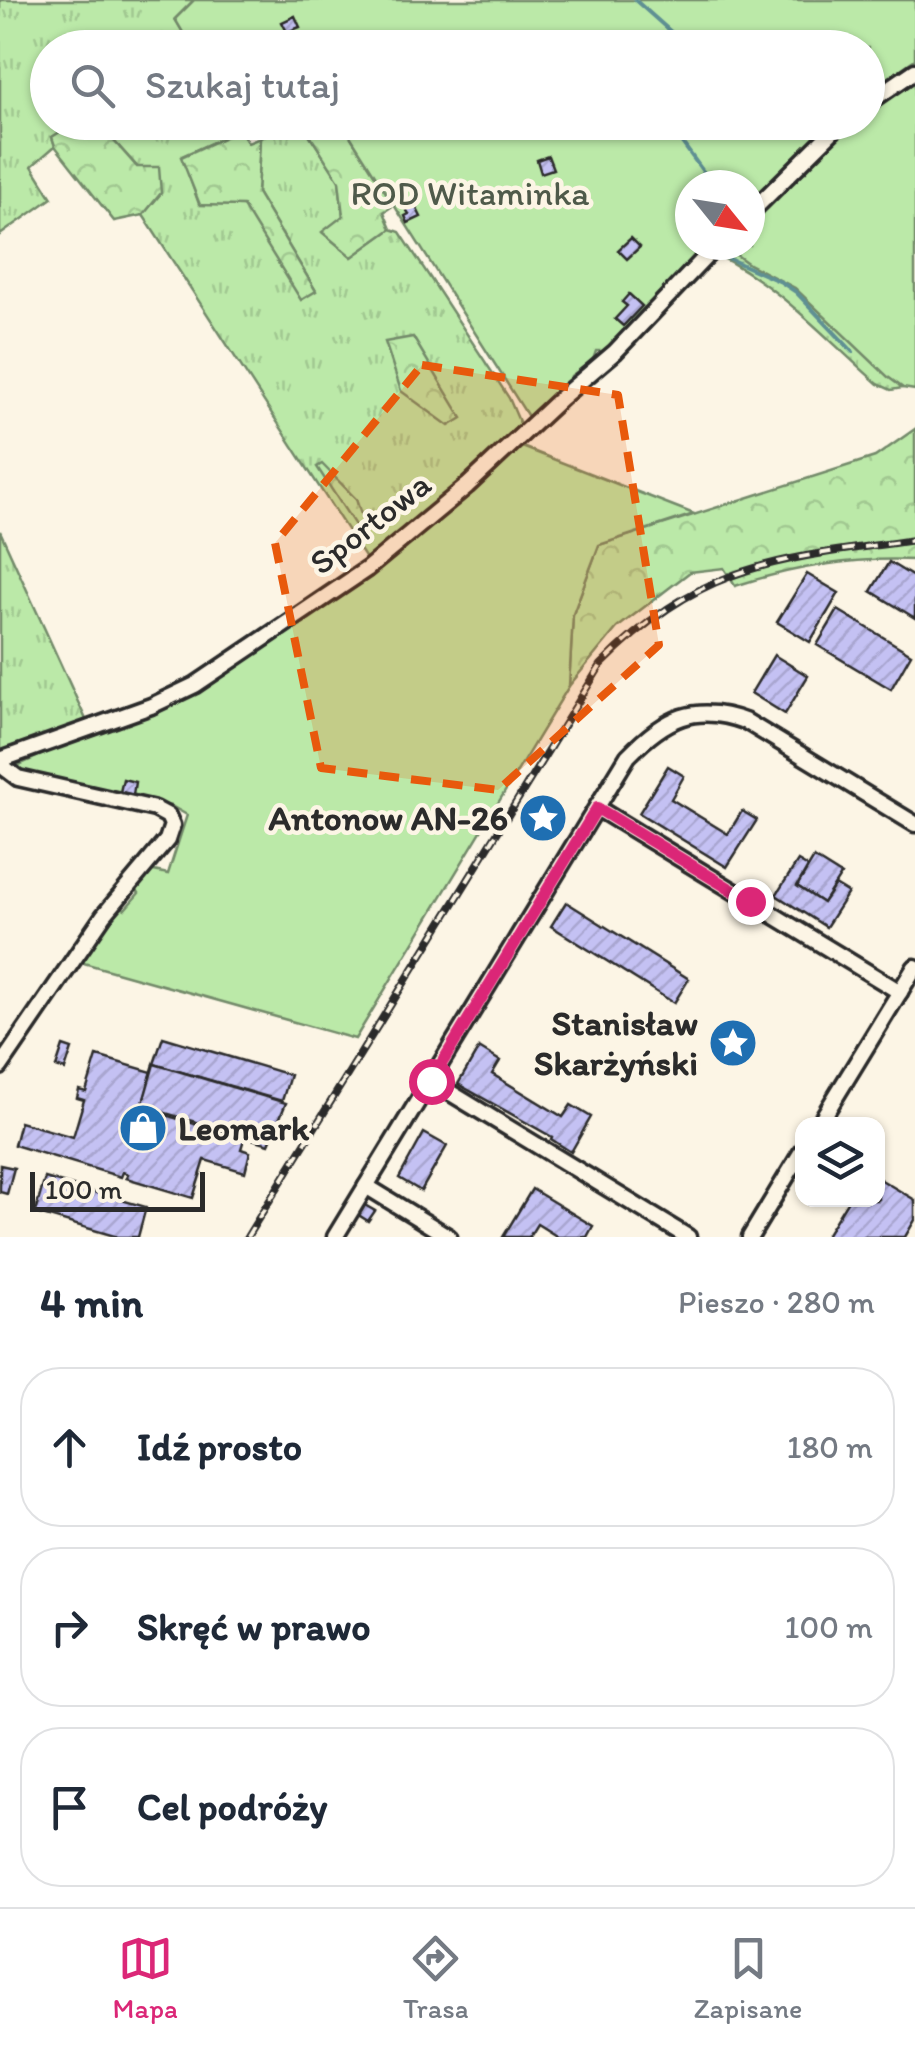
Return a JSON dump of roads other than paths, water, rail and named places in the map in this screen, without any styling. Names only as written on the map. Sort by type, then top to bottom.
[{"type":"street","points":[[885,91],[915,71]]},
{"type":"street","points":[[765,198],[824,140]]},
{"type":"street","name":"Sportowa","points":[[1,760],[151,706],[195,686],[367,569],[467,486],[616,352],[703,260]]},
{"type":"street","points":[[335,1237],[628,756],[662,725],[700,712],[748,722],[915,824]]},
{"type":"street","points":[[0,1067],[104,915],[163,846],[172,825],[168,816],[155,809],[18,778],[1,760]]},
{"type":"street","points":[[597,808],[900,992]]},
{"type":"street","points":[[823,1117],[915,967]]},
{"type":"street","points":[[431,1081],[688,1237]]},
{"type":"street","points":[[750,1237],[795,1163]]},
{"type":"street","points":[[366,1186],[449,1237]]},
{"type":"waterway","points":[[635,0],[669,30]]},
{"type":"waterway","points":[[680,140],[702,170]]},
{"type":"waterway","points":[[732,260],[796,292],[853,352]]},
{"type":"railway","points":[[247,1237],[601,665],[638,631],[709,585],[783,561],[915,540]]},
{"type":"place","name":"Antonow AN-26","points":[[543,818]]},
{"type":"place","name":"Stanisław Skarżyński","points":[[733,1043]]},
{"type":"place","name":"Leomark","points":[[143,1128]]},
{"type":"park label","name":"ROD Witaminka","points":[[470,193]]}]
